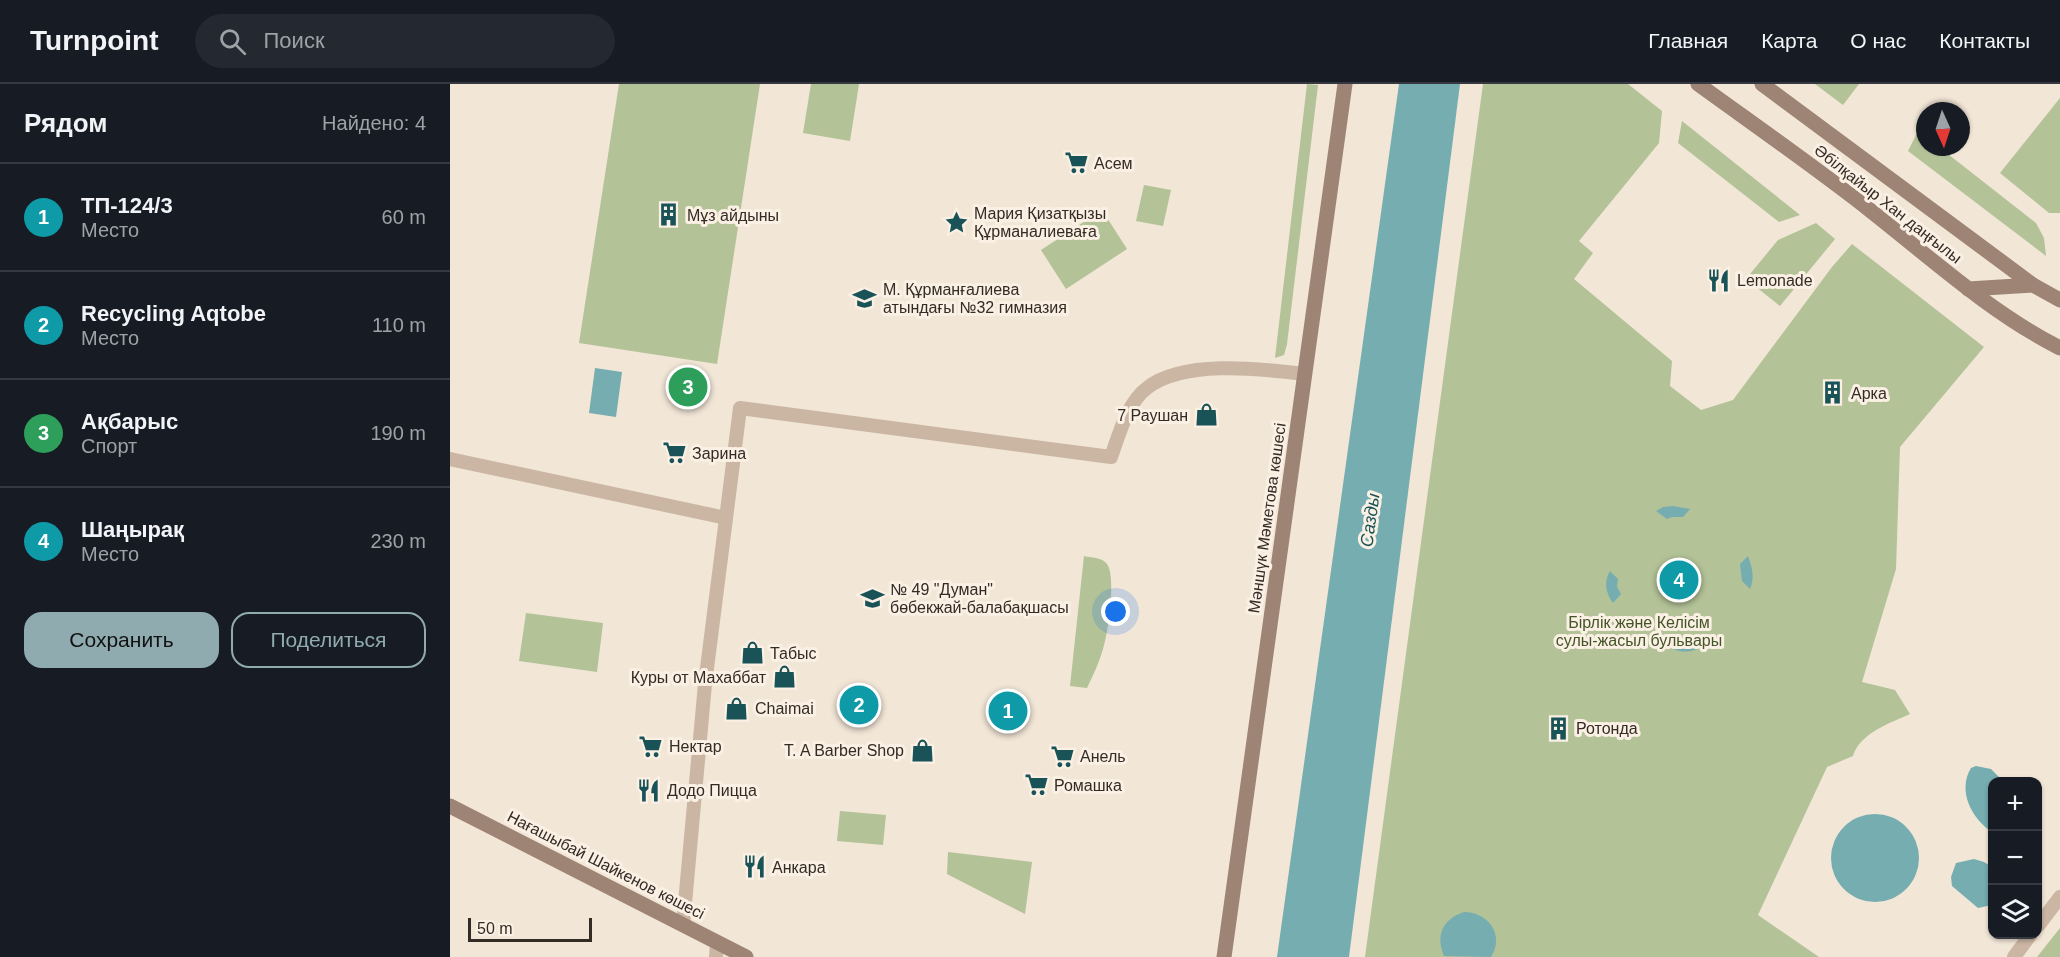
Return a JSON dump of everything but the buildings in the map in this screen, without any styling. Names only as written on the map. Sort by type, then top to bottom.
[{"type":"main road","name":"Мәншүк Мәметова көшесі","points":[[1224,957],[1345,84]]},
{"type":"main road","name":"Әбілқайыр Хан даңғылы","points":[[1698,84],[1870,210],[1968,290],[2045,341],[2060,348]]},
{"type":"main road","points":[[1754,84],[1778,96]]},
{"type":"main road","name":"Әбілқайыр Хан даңғылы","points":[[1762,84],[2033,285],[2060,300]]},
{"type":"main road","points":[[1968,290],[2033,285]]},
{"type":"main road","name":"Нағашыбай Шайкенов көшесі","points":[[450,806],[683,925],[717,950],[746,957]]},
{"type":"street","points":[[683,925],[705,684],[740,408],[1111,457],[1134,403],[1146,388],[1174,374],[1243,367],[1305,374]]},
{"type":"street","points":[[450,459],[726,518]]},
{"type":"street","points":[[2042,920],[2060,897]]},
{"type":"street","points":[[2014,957],[2027,939]]},
{"type":"green space","points":[[619,84],[760,84],[717,364],[579,343]]},
{"type":"green space","points":[[811,84],[859,84],[850,141],[803,133]]},
{"type":"green space","points":[[1307,84],[1318,85],[1287,344],[1284,355],[1275,358]]},
{"type":"green space","name":"Бірлік және Келісім сулы-жасыл бульвары","points":[[1483,84],[1628,84],[1662,111],[1659,143],[1579,241],[1593,253],[1574,279],[1672,361],[1670,386],[1701,410],[1733,400],[1832,267],[1852,244],[1984,347],[1900,447],[1896,569],[1862,682],[1895,690],[1910,714],[1869,735],[1862,741],[1853,756],[1827,767],[1758,915],[1819,957],[1365,957]]},
{"type":"green space","points":[[1815,84],[1859,84],[1843,105]]},
{"type":"green space","points":[[2060,98],[2060,213],[2049,213],[2000,173]]},
{"type":"green space","points":[[1682,121],[1800,215],[1779,222],[1678,143]]},
{"type":"green space","points":[[1916,135],[1916,156],[1950,156],[2036,223],[2044,238],[2046,256],[1908,151]]},
{"type":"green space","points":[[1144,185],[1171,190],[1163,226],[1136,221]]},
{"type":"green space","points":[[1102,210],[1127,249],[1066,289],[1041,250]]},
{"type":"green space","points":[[1816,223],[1835,239],[1780,306],[1746,279],[1778,240]]},
{"type":"green space","points":[[1084,556],[1104,561],[1111,579],[1105,642],[1087,688],[1070,686]]},
{"type":"green space","points":[[526,613],[603,623],[597,672],[519,661]]},
{"type":"green space","points":[[840,811],[886,815],[883,845],[837,841]]},
{"type":"green space","points":[[948,852],[1032,862],[1025,914],[947,874]]},
{"type":"green space","points":[[2060,928],[2060,957],[2037,957]]},
{"type":"water","name":"Сазды","points":[[1399,84],[1460,84],[1349,957],[1277,957]]},
{"type":"water","points":[[595,368],[622,372],[616,417],[589,413]]},
{"type":"water","points":[[1663,507],[1690,509],[1683,517],[1667,519],[1656,511]]},
{"type":"water","points":[[1748,556],[1752,572],[1750,589],[1742,581],[1740,564]]},
{"type":"water","points":[[1690,567],[1692,590],[1669,592],[1668,569]]},
{"type":"water","points":[[1610,571],[1618,579],[1617,587],[1621,594],[1613,603],[1606,587]]},
{"type":"water","points":[[1695,638],[1703,646],[1696,650],[1688,652],[1672,648],[1679,639],[1688,641]]},
{"type":"water","points":[[1976,766],[1991,769],[1999,777],[1988,777],[1988,829],[1978,820],[1966,795],[1967,777],[1971,768]]},
{"type":"water","points":[[1866,814],[1884,814],[1900,821],[1912,833],[1919,849],[1919,867],[1912,883],[1900,895],[1884,902],[1866,902],[1850,895],[1838,883],[1831,867],[1831,849],[1838,833],[1850,821]]},
{"type":"water","points":[[1974,859],[1988,864],[1988,906],[1978,908],[1952,886],[1951,877],[1956,863]]},
{"type":"water","points":[[1464,912],[1480,916],[1492,926],[1496,941],[1491,957],[1444,956],[1440,941],[1443,929],[1446,923]]},
{"type":"place","name":"Асем","points":[[1076,163]]},
{"type":"place","name":"Мұз айдыны","points":[[669,215]]},
{"type":"place","name":"Мария Қизатқызы Құрманалиеваға","points":[[956,222]]},
{"type":"place","name":"Lemonade","points":[[1719,280]]},
{"type":"place","name":"М. Құрманғалиева атындағы №32 гимназия","points":[[865,298]]},
{"type":"place","name":"Ақбарыс","points":[[688,387]]},
{"type":"place","name":"Арка","points":[[1833,393]]},
{"type":"place","name":"7 Раушан","points":[[1206,415]]},
{"type":"place","name":"Зарина","points":[[674,453]]},
{"type":"place","name":"Шаңырақ","points":[[1679,580]]},
{"type":"place","name":"№ 49 \"Думан\" бөбекжай-балабақшасы","points":[[872,598]]},
{"type":"place","name":"Табыс","points":[[752,653]]},
{"type":"place","name":"Куры от Махаббат","points":[[784,677]]},
{"type":"place","name":"Recycling Aqtobe","points":[[859,705]]},
{"type":"place","name":"Chaimai","points":[[737,708]]},
{"type":"place","name":"ТП-124/3","points":[[1008,711]]},
{"type":"place","name":"Ротонда","points":[[1558,728]]},
{"type":"place","name":"Нектар","points":[[651,746]]},
{"type":"place","name":"T. A Barber Shop","points":[[922,750]]},
{"type":"place","name":"Анель","points":[[1062,756]]},
{"type":"place","name":"Ромашка","points":[[1036,785]]},
{"type":"place","name":"Додо Пицца","points":[[649,790]]},
{"type":"place","name":"Анкара","points":[[754,867]]}]
